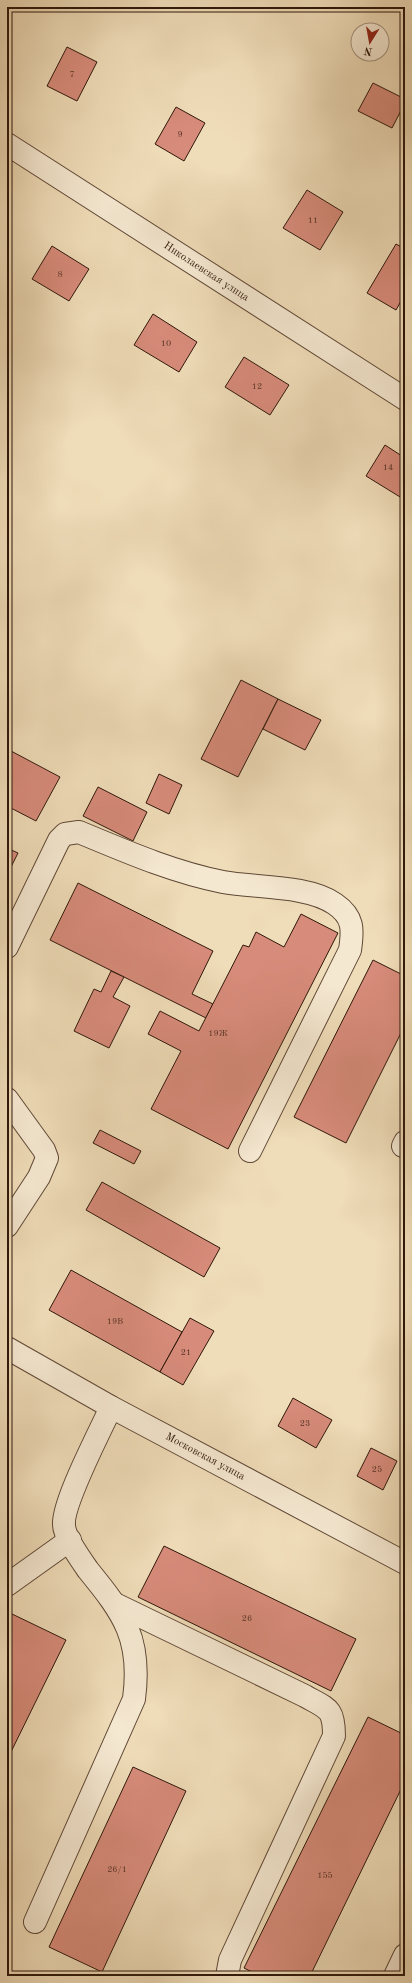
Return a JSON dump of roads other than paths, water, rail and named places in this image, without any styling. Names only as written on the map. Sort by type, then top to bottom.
[{"type":"street","name":"Николаевская улица","points":[[7,144],[405,399]]},
{"type":"street","points":[[7,947],[59,840],[65,834],[79,832],[169,869],[224,882],[276,888],[314,895],[334,904],[347,914],[353,931],[350,950],[250,1151]]},
{"type":"street","points":[[7,1099],[44,1150],[47,1158],[39,1177],[7,1226]]},
{"type":"street","name":"Московская улица","points":[[7,1348],[111,1407],[405,1563]]},
{"type":"street","points":[[35,1922],[134,1699],[137,1675],[132,1638],[115,1604],[78,1556],[63,1526],[69,1501],[111,1407]]},
{"type":"street","points":[[7,1585],[70,1540]]},
{"type":"street","points":[[115,1604],[305,1696],[329,1710],[334,1720],[334,1736],[230,1960],[227,1976]]},
{"type":"street","points":[[396,1976],[405,1955]]}]
